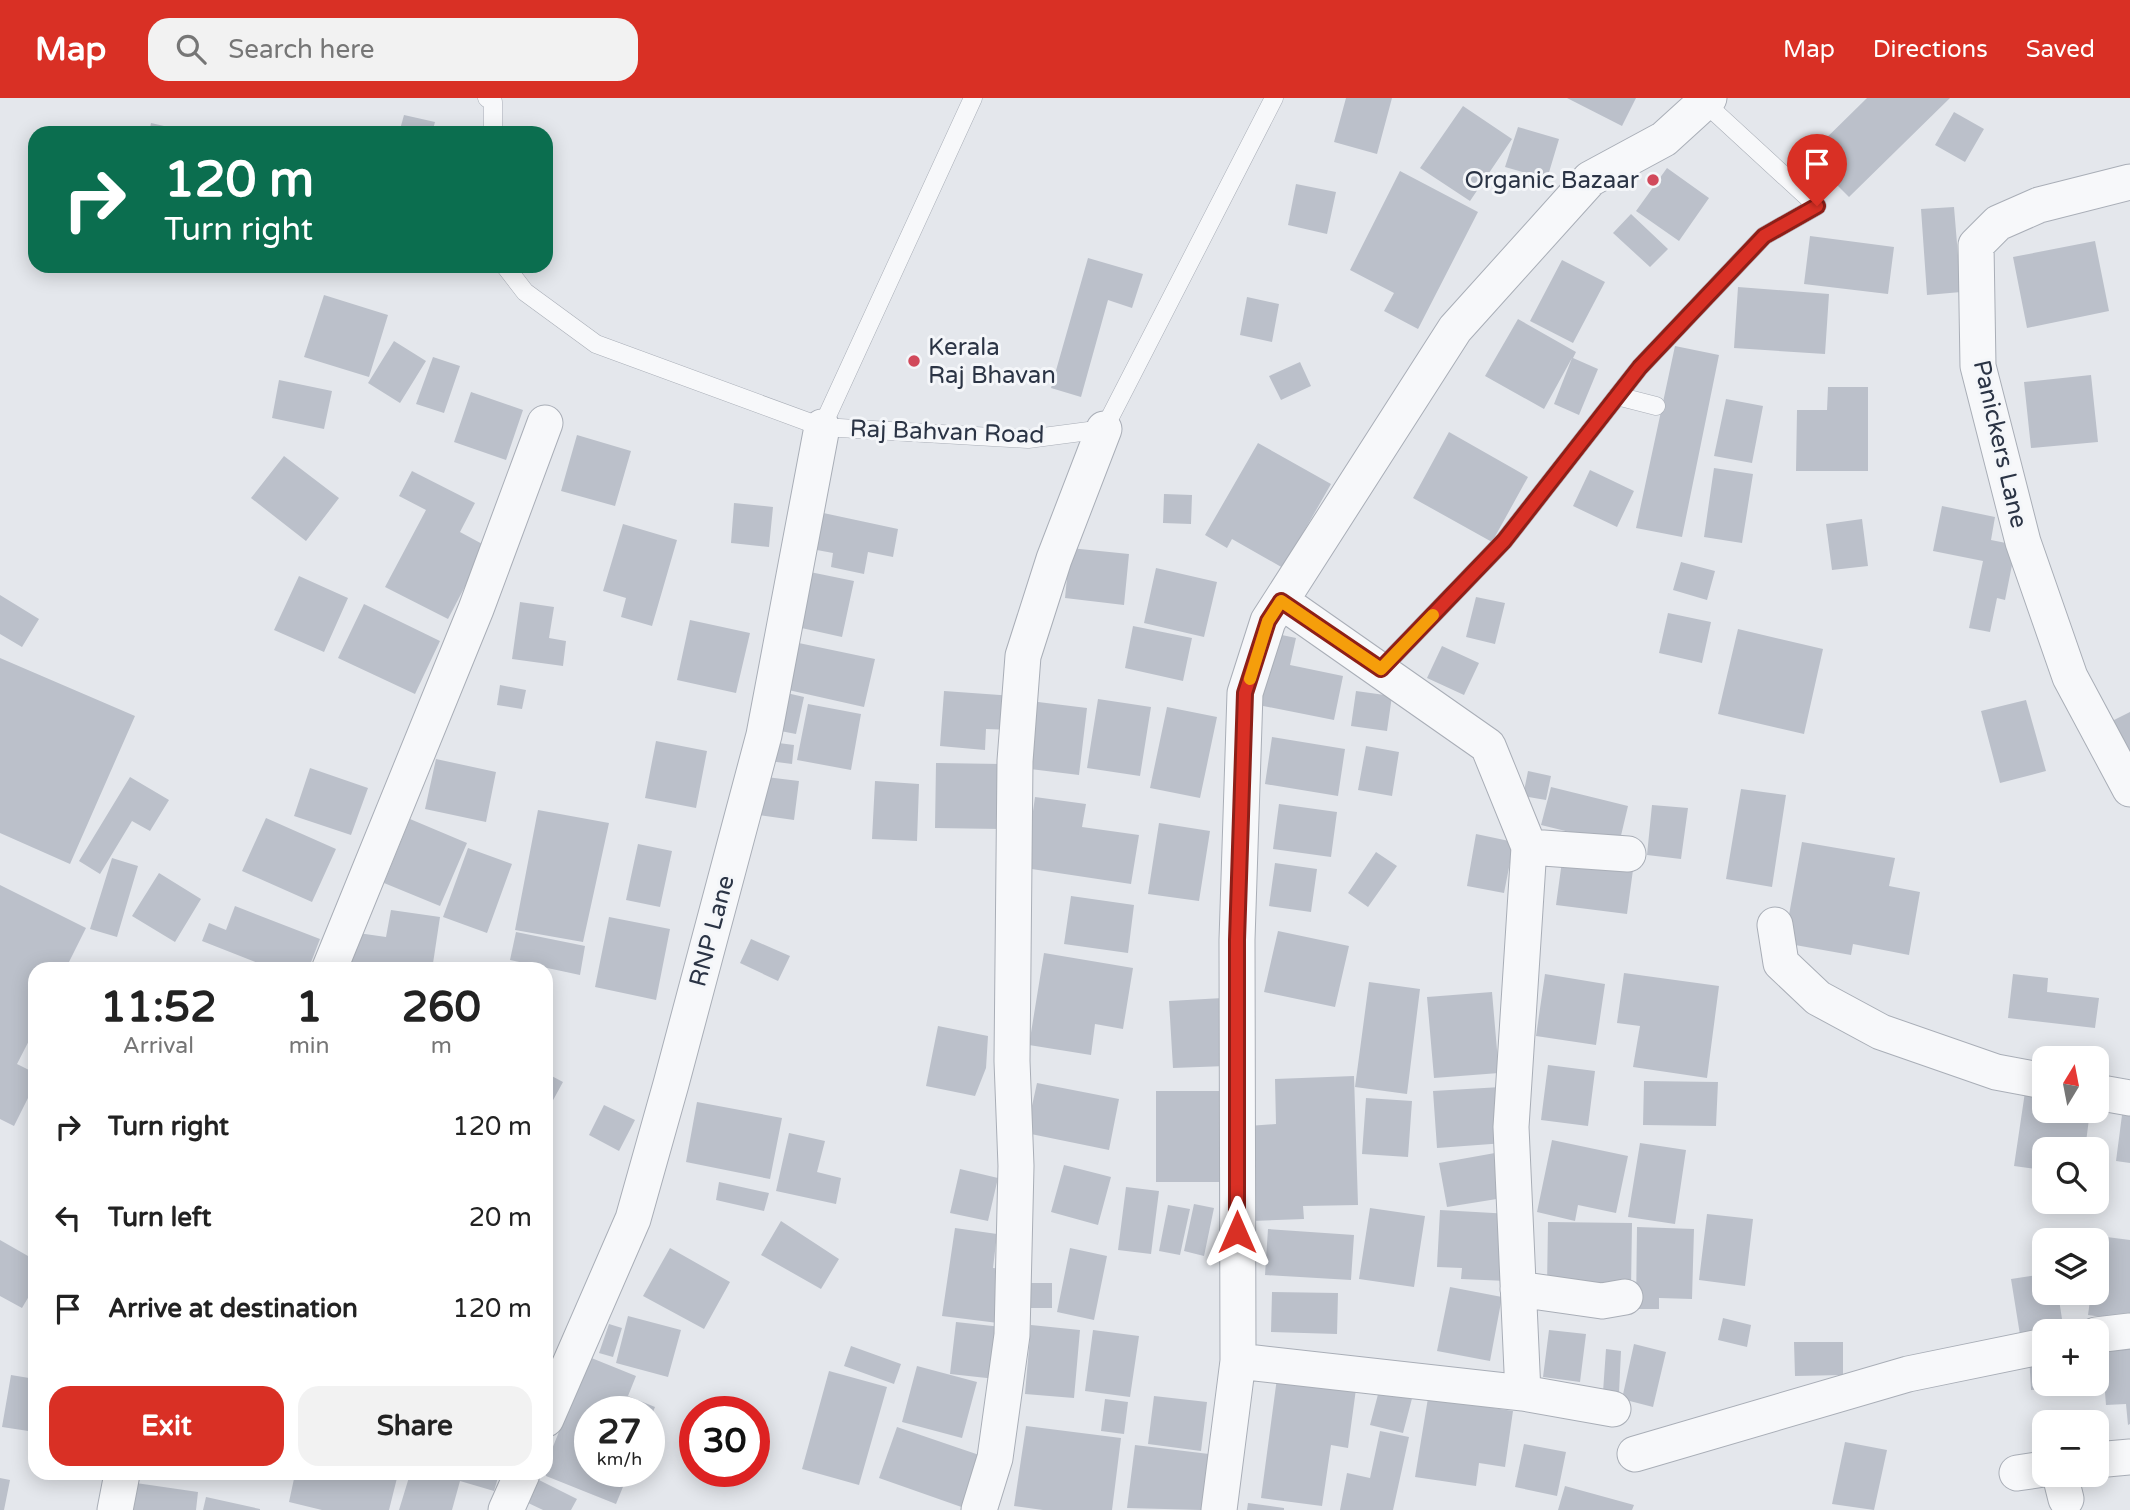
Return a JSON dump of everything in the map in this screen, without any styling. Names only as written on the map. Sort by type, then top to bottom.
[{"type":"street","points":[[1219,1510],[1238,1361],[1237,954],[1245,693],[1268,621],[1455,329],[1590,179],[1664,139],[1707,100]]},
{"type":"street","name":"Panickers Lane","points":[[2130,182],[2039,205],[1998,223],[1976,245],[1978,366],[2024,542],[2070,677],[2130,789]]},
{"type":"street","points":[[332,962],[476,609],[545,423]]},
{"type":"street","name":"RNP Lane","points":[[553,1403],[633,1219],[671,1084],[764,735],[822,427]]},
{"type":"street","points":[[979,1510],[995,1458],[1012,1335],[1016,1166],[1013,1061],[1015,761],[1023,656],[1054,559],[1104,429]]},
{"type":"street","points":[[1281,601],[1488,746],[1529,847],[1511,1127],[1523,1393]]},
{"type":"street","points":[[1529,847],[1628,854]]},
{"type":"street","points":[[1775,925],[1781,963],[1818,998],[1881,1032],[1996,1072],[2032,1079]]},
{"type":"street","points":[[2109,1094],[2130,1098]]},
{"type":"street","points":[[1518,1289],[1602,1301],[1625,1297]]},
{"type":"street","points":[[2109,1333],[2130,1331]]},
{"type":"street","points":[[1635,1454],[1908,1374],[2032,1348]]},
{"type":"street","points":[[1238,1361],[1523,1393],[1613,1409]]},
{"type":"street","points":[[2109,1459],[2130,1457]]},
{"type":"street","points":[[115,1510],[121,1480]]},
{"type":"street","points":[[506,1510],[519,1480]]},
{"type":"lane","points":[[487,98],[493,102],[493,126]]},
{"type":"lane","points":[[822,427],[973,98]]},
{"type":"lane","points":[[1104,429],[1274,98]]},
{"type":"lane","points":[[1381,669],[1504,541],[1617,396],[1764,236],[1817,206],[1707,100]]},
{"type":"lane","name":"Raj Bahvan Road","points":[[510,273],[525,292],[596,344],[822,427],[1028,439],[1104,429]]},
{"type":"lane","points":[[1617,396],[1656,406]]},
{"type":"building","points":[[1346,98],[1392,98],[1377,154],[1334,142]]},
{"type":"building","points":[[1567,98],[1636,98],[1622,126]]},
{"type":"building","points":[[1867,98],[1950,98],[1849,197],[1808,156]]},
{"type":"building","points":[[1463,106],[1512,139],[1470,201],[1420,168]]},
{"type":"building","points":[[1954,112],[1984,129],[1965,162],[1935,145]]},
{"type":"building","points":[[404,115],[435,122],[434,126],[401,126]]},
{"type":"building","points":[[1518,127],[1559,139],[1547,179],[1505,167]]},
{"type":"building","points":[[1667,168],[1709,198],[1679,241],[1636,211]]},
{"type":"building","points":[[1400,171],[1478,212],[1418,329],[1384,311],[1394,293],[1350,270]]},
{"type":"building","points":[[1296,184],[1336,192],[1327,234],[1288,225]]},
{"type":"building","points":[[1954,207],[1961,292],[1927,295],[1921,209]]},
{"type":"building","points":[[1631,214],[1668,249],[1650,267],[1613,233]]},
{"type":"building","points":[[1810,236],[1894,247],[1888,294],[1804,284]]},
{"type":"building","points":[[2095,241],[2109,311],[2027,328],[2013,257]]},
{"type":"building","points":[[1088,258],[1143,274],[1132,308],[1108,300],[1081,397],[1051,388]]},
{"type":"building","points":[[1562,260],[1605,282],[1573,343],[1530,321]]},
{"type":"building","points":[[1738,287],[1829,294],[1825,354],[1734,348]]},
{"type":"building","points":[[324,295],[388,315],[369,377],[304,357]]},
{"type":"building","points":[[1247,297],[1279,304],[1272,342],[1240,335]]},
{"type":"building","points":[[1518,319],[1576,352],[1573,358],[1598,369],[1579,415],[1554,404],[1572,358],[1544,409],[1485,376]]},
{"type":"building","points":[[394,341],[426,361],[400,403],[368,383]]},
{"type":"building","points":[[1675,346],[1719,355],[1682,537],[1636,528]]},
{"type":"building","points":[[433,357],[460,366],[444,413],[416,404]]},
{"type":"building","points":[[1300,362],[1311,386],[1281,400],[1269,376]]},
{"type":"building","points":[[2091,375],[2098,442],[2031,448],[2024,382]]},
{"type":"building","points":[[279,380],[332,391],[324,429],[272,418]]},
{"type":"building","points":[[1828,387],[1868,387],[1868,471],[1796,471],[1797,410],[1827,410]]},
{"type":"building","points":[[471,392],[523,410],[506,460],[454,442]]},
{"type":"building","points":[[1726,399],[1763,406],[1752,463],[1714,456]]},
{"type":"building","points":[[1449,432],[1528,477],[1492,542],[1413,498]]},
{"type":"building","points":[[577,435],[631,451],[615,506],[561,491]]},
{"type":"building","points":[[1258,443],[1331,484],[1283,568],[1232,539],[1227,548],[1205,535]]},
{"type":"building","points":[[284,456],[339,498],[306,541],[251,498]]},
{"type":"building","points":[[1714,468],[1753,474],[1742,543],[1704,537]]},
{"type":"building","points":[[1590,470],[1634,491],[1617,527],[1573,506]]},
{"type":"building","points":[[412,471],[475,503],[460,532],[486,546],[448,619],[385,587],[426,510],[399,496]]},
{"type":"building","points":[[1164,494],[1192,495],[1191,524],[1163,523]]},
{"type":"building","points":[[734,503],[773,507],[769,547],[731,543]]},
{"type":"building","points":[[1942,506],[1995,517],[1991,540],[2016,545],[2005,600],[1997,598],[1990,632],[1969,628],[1983,561],[1933,551]]},
{"type":"building","points":[[814,511],[898,529],[893,557],[868,552],[864,574],[831,567],[833,553],[806,548]]},
{"type":"building","points":[[1862,519],[1868,566],[1832,570],[1826,524]]},
{"type":"building","points":[[623,524],[677,540],[652,626],[621,617],[626,598],[603,591]]},
{"type":"building","points":[[1070,548],[1129,554],[1124,605],[1065,598]]},
{"type":"building","points":[[1681,562],[1715,571],[1707,600],[1673,590]]},
{"type":"building","points":[[1156,568],[1217,582],[1204,637],[1144,623]]},
{"type":"building","points":[[810,572],[854,581],[842,637],[797,627]]},
{"type":"building","points":[[299,576],[348,598],[324,652],[274,630]]},
{"type":"building","points":[[0,595],[39,619],[22,647],[0,634]]},
{"type":"building","points":[[1476,597],[1505,603],[1495,644],[1466,637]]},
{"type":"building","points":[[520,602],[554,607],[549,638],[566,641],[563,666],[512,659]]},
{"type":"building","points":[[364,604],[440,641],[415,694],[338,658]]},
{"type":"building","points":[[1668,613],[1711,622],[1702,663],[1659,653]]},
{"type":"building","points":[[690,620],[750,633],[736,693],[677,680]]},
{"type":"building","points":[[1133,626],[1192,638],[1183,681],[1125,668]]},
{"type":"building","points":[[1738,629],[1823,649],[1804,734],[1718,714]]},
{"type":"building","points":[[1268,632],[1296,638],[1290,665],[1343,676],[1334,720],[1253,704]]},
{"type":"building","points":[[794,642],[875,659],[864,707],[784,689]]},
{"type":"building","points":[[1442,646],[1479,663],[1464,695],[1427,678]]},
{"type":"building","points":[[0,658],[135,716],[70,864],[0,833]]},
{"type":"building","points":[[500,685],[526,690],[522,709],[497,705]]},
{"type":"building","points":[[778,691],[804,697],[796,734],[770,729]]},
{"type":"building","points":[[944,691],[1014,696],[1012,730],[986,729],[985,750],[940,746]]},
{"type":"building","points":[[1356,691],[1392,696],[1387,731],[1351,726]]},
{"type":"building","points":[[1098,699],[1151,707],[1140,776],[1087,768]]},
{"type":"building","points":[[2026,700],[2046,771],[2000,783],[1981,711]]},
{"type":"building","points":[[1030,701],[1087,708],[1079,775],[1022,768]]},
{"type":"building","points":[[808,704],[861,714],[851,770],[797,760]]},
{"type":"building","points":[[1167,707],[1217,717],[1200,798],[1150,788]]},
{"type":"building","points":[[2130,712],[2130,764],[2110,722]]},
{"type":"building","points":[[1272,737],[1345,749],[1338,796],[1265,784]]},
{"type":"building","points":[[656,741],[707,751],[696,808],[645,798]]},
{"type":"building","points":[[771,742],[794,745],[792,764],[769,761]]},
{"type":"building","points":[[1366,746],[1399,752],[1392,796],[1358,790]]},
{"type":"building","points":[[436,759],[496,772],[486,822],[425,809]]},
{"type":"building","points":[[936,763],[1002,764],[1001,829],[935,828]]},
{"type":"building","points":[[310,768],[368,788],[351,835],[294,816]]},
{"type":"building","points":[[1528,771],[1551,776],[1546,800],[1523,796]]},
{"type":"building","points":[[757,776],[799,781],[794,820],[752,814]]},
{"type":"building","points":[[130,777],[169,800],[150,831],[132,821],[100,874],[79,861]]},
{"type":"building","points":[[875,781],[919,784],[917,841],[872,839]]},
{"type":"building","points":[[1551,787],[1628,806],[1619,844],[1541,825]]},
{"type":"building","points":[[1741,789],[1786,795],[1772,887],[1726,879]]},
{"type":"building","points":[[1035,797],[1086,804],[1082,827],[1139,835],[1131,884],[1025,868]]},
{"type":"building","points":[[1279,804],[1337,812],[1331,857],[1273,849]]},
{"type":"building","points":[[1652,805],[1688,808],[1681,859],[1647,855]]},
{"type":"building","points":[[538,810],[609,823],[583,942],[515,930]]},
{"type":"building","points":[[266,818],[336,849],[312,902],[242,871]]},
{"type":"building","points":[[410,819],[467,843],[440,906],[384,883]]},
{"type":"building","points":[[1159,823],[1210,831],[1199,901],[1148,894]]},
{"type":"building","points":[[1476,834],[1514,842],[1504,893],[1467,886]]},
{"type":"building","points":[[1802,842],[1895,858],[1889,886],[1920,892],[1909,955],[1853,944],[1851,955],[1784,943]]},
{"type":"building","points":[[638,844],[672,851],[660,907],[626,900]]},
{"type":"building","points":[[468,848],[512,864],[487,933],[443,917]]},
{"type":"building","points":[[1376,852],[1397,866],[1368,907],[1348,893]]},
{"type":"building","points":[[112,858],[138,866],[117,937],[90,929]]},
{"type":"building","points":[[1562,861],[1633,870],[1627,914],[1556,905]]},
{"type":"building","points":[[1275,863],[1317,869],[1311,912],[1269,906]]},
{"type":"building","points":[[159,873],[201,899],[175,942],[132,916]]},
{"type":"building","points":[[0,885],[86,928],[69,962],[28,962],[28,1043],[17,1064],[28,1070],[28,1098],[14,1126],[0,1119]]},
{"type":"building","points":[[1071,896],[1134,905],[1128,953],[1064,944]]},
{"type":"building","points":[[235,906],[320,939],[311,962],[256,962],[202,941],[209,923],[226,930]]},
{"type":"building","points":[[391,910],[440,917],[433,962],[347,962],[351,932],[386,937]]},
{"type":"building","points":[[609,917],[670,929],[656,1000],[595,987]]},
{"type":"building","points":[[1278,931],[1349,946],[1335,1007],[1264,992]]},
{"type":"building","points":[[516,932],[585,946],[580,975],[553,969],[553,962],[510,960]]},
{"type":"building","points":[[751,939],[790,956],[778,981],[740,963]]},
{"type":"building","points":[[1044,953],[1133,968],[1123,1029],[1095,1024],[1091,1055],[1029,1045]]},
{"type":"building","points":[[1624,973],[1719,986],[1707,1078],[1633,1067],[1640,1026],[1617,1023]]},
{"type":"building","points":[[1545,974],[1605,984],[1596,1045],[1536,1036]]},
{"type":"building","points":[[2013,974],[2048,978],[2047,992],[2099,998],[2095,1028],[2008,1018]]},
{"type":"building","points":[[1369,982],[1420,989],[1407,1094],[1355,1087]]},
{"type":"building","points":[[1492,992],[1499,1073],[1434,1078],[1427,997]]},
{"type":"building","points":[[1223,998],[1226,1066],[1173,1068],[1169,1001]]},
{"type":"building","points":[[938,1026],[988,1036],[986,1068],[975,1096],[926,1086]]},
{"type":"building","points":[[1548,1065],[1595,1071],[1588,1126],[1541,1120]]},
{"type":"building","points":[[1354,1076],[1358,1205],[1303,1206],[1304,1219],[1251,1221],[1248,1126],[1276,1124],[1275,1079]]},
{"type":"building","points":[[553,1077],[563,1082],[553,1100]]},
{"type":"building","points":[[1644,1081],[1718,1082],[1716,1126],[1643,1125]]},
{"type":"building","points":[[1037,1083],[1119,1099],[1109,1150],[1026,1133]]},
{"type":"building","points":[[1501,1087],[1505,1143],[1437,1148],[1433,1091]]},
{"type":"building","points":[[1156,1091],[1221,1091],[1221,1182],[1156,1182]]},
{"type":"building","points":[[2025,1092],[2032,1093],[2032,1124],[2088,1124],[2087,1137],[2032,1137],[2032,1168],[2014,1166]]},
{"type":"building","points":[[1366,1098],[1412,1101],[1408,1157],[1362,1154]]},
{"type":"building","points":[[697,1102],[782,1118],[770,1179],[686,1162]]},
{"type":"building","points":[[604,1105],[635,1120],[619,1151],[589,1135]]},
{"type":"building","points":[[2122,1115],[2130,1116],[2130,1163],[2116,1161]]},
{"type":"building","points":[[789,1133],[825,1141],[817,1172],[841,1178],[836,1204],[776,1191]]},
{"type":"building","points":[[1552,1140],[1628,1156],[1616,1213],[1578,1205],[1575,1221],[1537,1212]]},
{"type":"building","points":[[1640,1143],[1686,1150],[1675,1224],[1628,1217]]},
{"type":"building","points":[[1495,1153],[1503,1198],[1447,1207],[1439,1163]]},
{"type":"building","points":[[1064,1165],[1111,1177],[1098,1225],[1051,1212]]},
{"type":"building","points":[[960,1169],[998,1178],[988,1221],[950,1213]]},
{"type":"building","points":[[719,1182],[769,1193],[764,1211],[716,1200]]},
{"type":"building","points":[[1126,1187],[1159,1191],[1151,1254],[1118,1250]]},
{"type":"building","points":[[1194,1204],[1214,1208],[1204,1256],[1184,1251]]},
{"type":"building","points":[[1168,1205],[1190,1209],[1180,1255],[1159,1251]]},
{"type":"building","points":[[1370,1208],[1425,1216],[1414,1287],[1359,1279]]},
{"type":"building","points":[[1440,1210],[1511,1214],[1507,1281],[1461,1279],[1462,1268],[1437,1267]]},
{"type":"building","points":[[1707,1214],[1753,1219],[1745,1286],[1699,1280]]},
{"type":"building","points":[[781,1221],[839,1259],[821,1289],[761,1255]]},
{"type":"building","points":[[1548,1222],[1632,1223],[1631,1290],[1547,1288]]},
{"type":"building","points":[[1637,1227],[1694,1229],[1692,1299],[1659,1298],[1659,1309],[1636,1309]]},
{"type":"building","points":[[955,1228],[997,1234],[993,1268],[1005,1269],[998,1323],[942,1316]]},
{"type":"building","points":[[1268,1229],[1354,1235],[1351,1280],[1265,1275]]},
{"type":"building","points":[[2109,1237],[2130,1240],[2130,1321],[2088,1315],[2089,1305],[2109,1305]]},
{"type":"building","points":[[0,1240],[28,1256],[28,1298],[22,1308],[0,1296]]},
{"type":"building","points":[[670,1248],[730,1282],[704,1329],[643,1296]]},
{"type":"building","points":[[1070,1248],[1107,1256],[1094,1320],[1057,1312]]},
{"type":"building","points":[[2032,1276],[2032,1305],[2060,1305],[2062,1319],[2032,1319],[2032,1337],[2021,1341],[2011,1279]]},
{"type":"building","points":[[1022,1283],[1052,1283],[1052,1308],[1021,1308]]},
{"type":"building","points":[[1450,1287],[1502,1297],[1490,1361],[1437,1351]]},
{"type":"building","points":[[1272,1292],[1338,1293],[1337,1334],[1271,1332]]},
{"type":"building","points":[[628,1316],[681,1330],[668,1377],[616,1363]]},
{"type":"building","points":[[1723,1318],[1751,1325],[1747,1347],[1718,1340]]},
{"type":"building","points":[[956,1322],[1002,1327],[996,1379],[950,1374]]},
{"type":"building","points":[[609,1324],[622,1328],[613,1357],[599,1353]]},
{"type":"building","points":[[1031,1325],[1080,1330],[1074,1398],[1025,1394]]},
{"type":"building","points":[[1093,1330],[1139,1336],[1130,1397],[1085,1391]]},
{"type":"building","points":[[1549,1330],[1586,1334],[1580,1382],[1543,1377]]},
{"type":"building","points":[[2130,1340],[2128,1425],[2126,1404],[2106,1405],[2105,1396],[2109,1396],[2109,1341]]},
{"type":"building","points":[[1794,1342],[1843,1342],[1843,1375],[1795,1376]]},
{"type":"building","points":[[1634,1344],[1666,1352],[1653,1407],[1622,1399]]},
{"type":"building","points":[[851,1346],[901,1364],[894,1384],[844,1366]]},
{"type":"building","points":[[1606,1349],[1621,1351],[1619,1393],[1603,1392]]},
{"type":"building","points":[[2029,1354],[2032,1354],[2032,1390],[2031,1390]]},
{"type":"building","points":[[589,1357],[636,1376],[628,1396],[574,1396],[574,1487],[623,1487],[616,1504],[553,1479],[553,1447]]},
{"type":"building","points":[[917,1366],[977,1382],[962,1438],[902,1422]]},
{"type":"building","points":[[829,1371],[887,1387],[859,1485],[802,1469]]},
{"type":"building","points":[[11,1375],[28,1378],[28,1431],[2,1427]]},
{"type":"building","points":[[1277,1378],[1356,1389],[1348,1448],[1331,1445],[1322,1506],[1261,1498]]},
{"type":"building","points":[[1382,1379],[1415,1387],[1403,1433],[1370,1425]]},
{"type":"building","points":[[1154,1396],[1207,1402],[1201,1451],[1148,1444]]},
{"type":"building","points":[[1428,1398],[1513,1411],[1505,1467],[1479,1463],[1476,1486],[1415,1477]]},
{"type":"building","points":[[1105,1399],[1128,1402],[1124,1434],[1101,1431]]},
{"type":"building","points":[[1026,1426],[1121,1438],[1112,1510],[1043,1510],[1014,1506]]},
{"type":"building","points":[[897,1427],[988,1458],[970,1510],[879,1478]]},
{"type":"building","points":[[1380,1431],[1409,1437],[1393,1510],[1340,1510],[1347,1473],[1370,1478]]},
{"type":"building","points":[[1845,1442],[1887,1450],[1874,1510],[1832,1504]]},
{"type":"building","points":[[1524,1444],[1566,1452],[1557,1496],[1515,1487]]},
{"type":"building","points":[[1135,1445],[1209,1454],[1202,1510],[1127,1508]]},
{"type":"building","points":[[0,1478],[10,1480],[4,1510],[0,1510]]},
{"type":"building","points":[[294,1480],[396,1480],[389,1510],[322,1510],[289,1502]]},
{"type":"building","points":[[408,1480],[497,1480],[494,1491],[460,1481],[452,1510],[399,1510]]},
{"type":"building","points":[[534,1480],[577,1499],[571,1510],[543,1510],[524,1501]]},
{"type":"building","points":[[129,1482],[198,1492],[196,1510],[125,1510]]},
{"type":"building","points":[[1565,1486],[1634,1505],[1632,1510],[1558,1510]]},
{"type":"building","points":[[206,1497],[260,1509],[260,1510],[203,1510]]},
{"type":"building","points":[[1248,1503],[1284,1508],[1284,1510],[1247,1510]]},
{"type":"slow traffic","points":[[1250,679],[1268,621],[1281,601],[1381,669],[1433,615]]},
{"type":"place","name":"Organic Bazaar","points":[[1653,180]]},
{"type":"place","name":"Kerala Raj Bhavan","points":[[914,361]]},
{"type":"route","points":[[1237,1232],[1237,940],[1245,693],[1268,621],[1281,601],[1381,669],[1504,541],[1640,367],[1764,236],[1817,206]]}]
